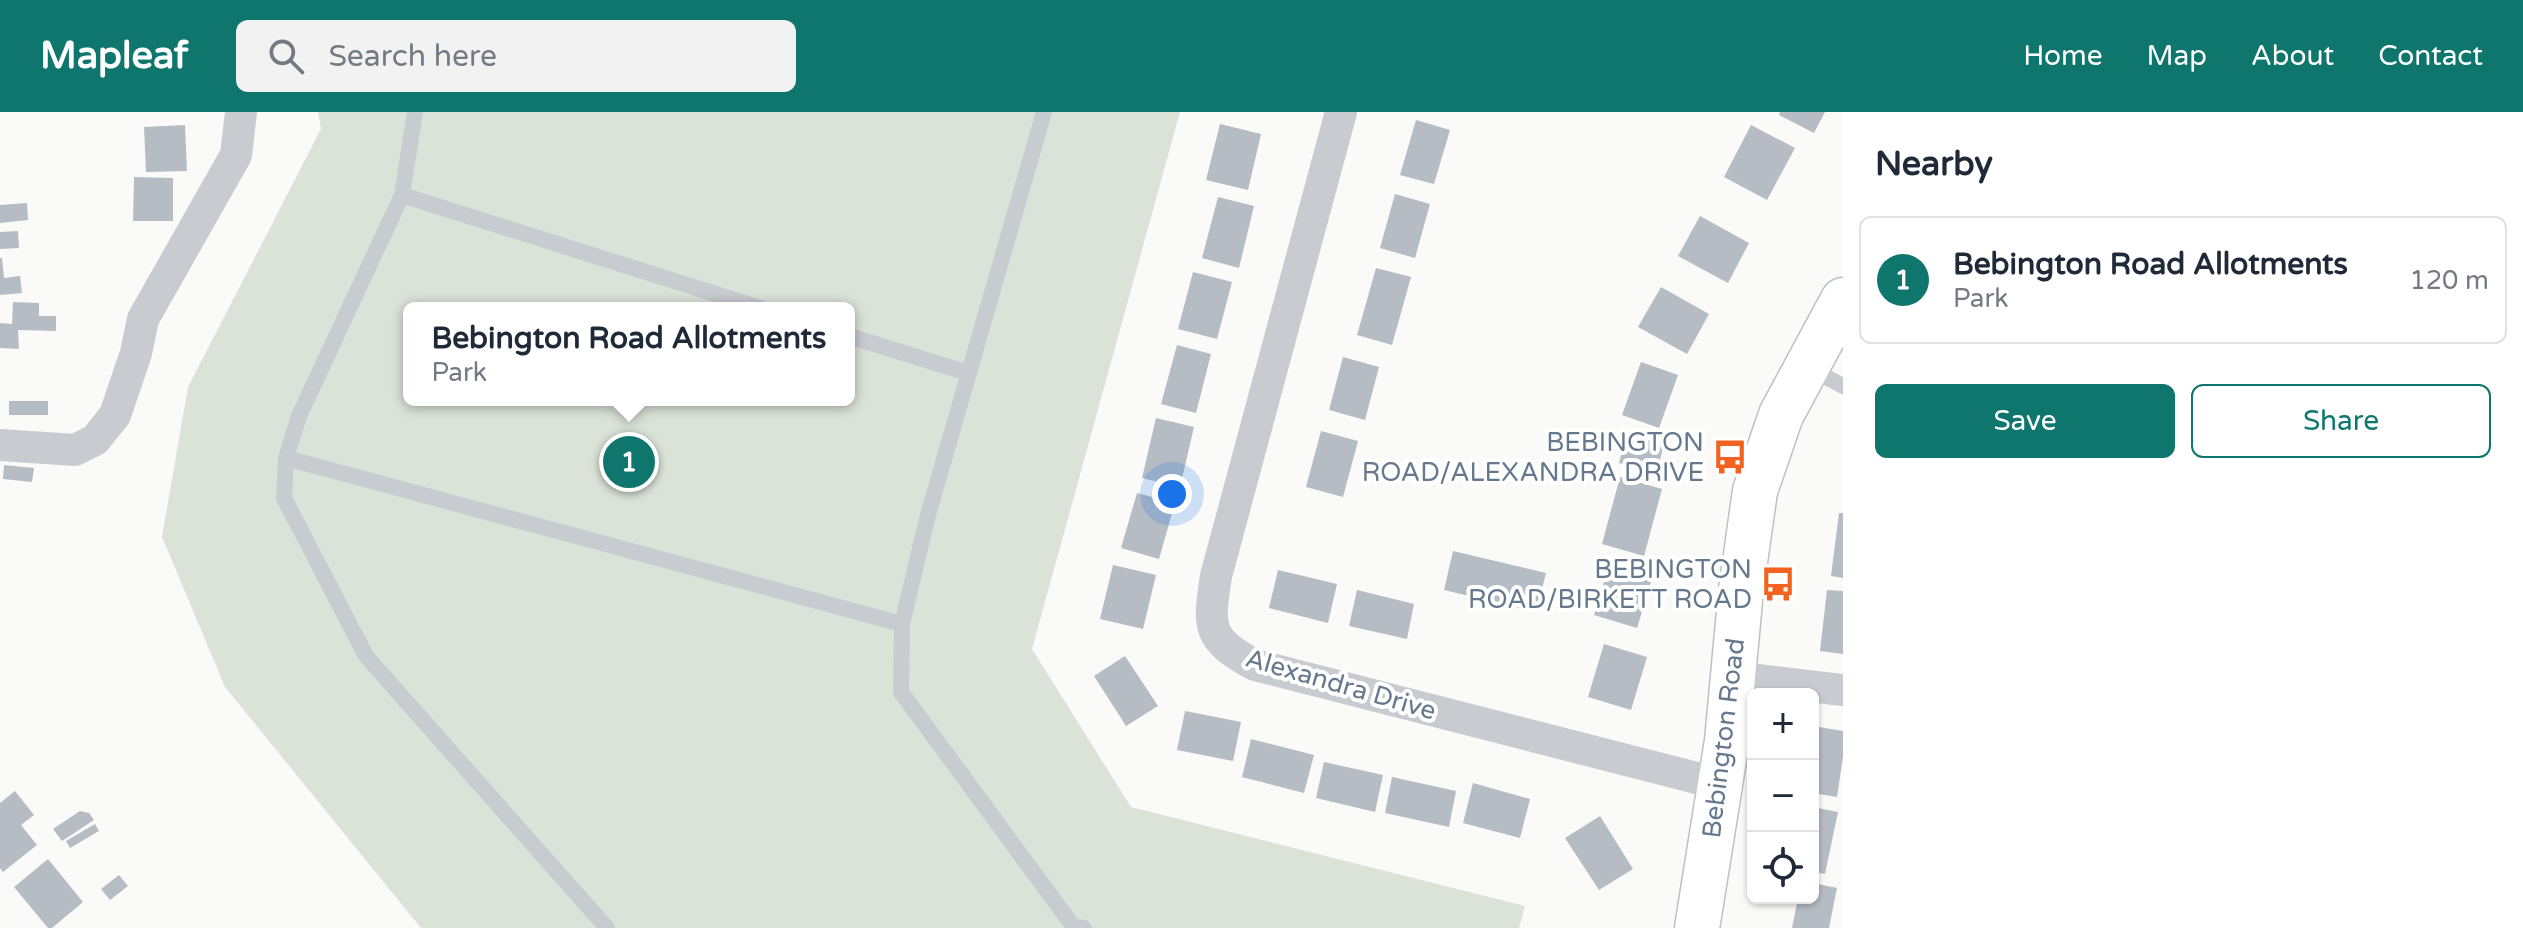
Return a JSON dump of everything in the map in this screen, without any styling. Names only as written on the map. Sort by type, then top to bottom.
[{"type":"main road","name":"Bebington Road","points":[[1697,928],[1720,784],[1755,491],[1781,415],[1825,376],[1843,300]]},
{"type":"street","points":[[0,445],[75,450],[95,440],[115,415],[136,353],[143,319],[236,155],[241,112]]},
{"type":"street","name":"Alexandra Drive","points":[[1341,112],[1216,576],[1210,614],[1214,632],[1228,650],[1255,665],[1720,784]]},
{"type":"street","points":[[1732,677],[1843,690]]},
{"type":"lane","points":[[415,112],[402,195],[299,416],[286,458],[284,498],[366,656],[607,928]]},
{"type":"lane","points":[[1044,112],[928,515],[902,624],[901,692],[1073,926],[1084,928]]},
{"type":"lane","points":[[402,195],[741,302]]},
{"type":"lane","points":[[855,338],[968,373]]},
{"type":"lane","points":[[286,458],[902,624]]},
{"type":"shaded area","points":[[318,112],[1180,112],[1032,649],[1131,807],[1525,906],[1519,928],[421,928],[225,687],[162,537],[188,387],[321,129]]},
{"type":"building","points":[[1780,112],[1825,112],[1814,133],[1779,115]]},
{"type":"building","points":[[1416,120],[1450,130],[1434,184],[1400,175]]},
{"type":"building","points":[[1220,124],[1261,134],[1248,190],[1206,180]]},
{"type":"building","points":[[185,125],[187,171],[146,172],[144,127]]},
{"type":"building","points":[[1751,125],[1795,148],[1767,200],[1724,177]]},
{"type":"building","points":[[134,177],[173,178],[173,221],[133,221]]},
{"type":"building","points":[[1395,194],[1430,204],[1415,258],[1380,248]]},
{"type":"building","points":[[1218,197],[1254,206],[1239,268],[1202,258]]},
{"type":"building","points":[[27,203],[28,220],[0,223],[0,205]]},
{"type":"building","points":[[1700,216],[1749,243],[1728,283],[1678,256]]},
{"type":"building","points":[[18,231],[19,248],[0,249],[0,232]]},
{"type":"building","points":[[0,258],[4,278],[20,276],[22,293],[0,295]]},
{"type":"building","points":[[1376,268],[1411,277],[1392,345],[1357,335]]},
{"type":"building","points":[[1193,272],[1232,282],[1217,339],[1178,329]]},
{"type":"building","points":[[1661,287],[1709,314],[1687,354],[1638,327]]},
{"type":"building","points":[[13,302],[39,303],[39,316],[56,316],[56,331],[18,330],[19,349],[0,348],[0,323],[12,324]]},
{"type":"building","points":[[1177,345],[1211,354],[1196,413],[1161,404]]},
{"type":"building","points":[[1343,357],[1379,367],[1365,420],[1329,410]]},
{"type":"building","points":[[1641,362],[1678,375],[1659,428],[1622,415]]},
{"type":"building","points":[[9,401],[48,401],[48,415],[9,415]]},
{"type":"building","points":[[1156,418],[1194,427],[1180,487],[1142,478]]},
{"type":"building","points":[[1321,431],[1358,441],[1343,497],[1306,487]]},
{"type":"building","points":[[1626,435],[1664,444],[1657,472],[1619,463]]},
{"type":"building","points":[[4,465],[34,468],[32,482],[3,479]]},
{"type":"building","points":[[1620,477],[1662,489],[1644,556],[1602,544]]},
{"type":"building","points":[[1137,493],[1175,503],[1159,559],[1121,548]]},
{"type":"building","points":[[1839,513],[1843,513],[1843,578],[1831,576]]},
{"type":"building","points":[[1453,551],[1546,573],[1536,612],[1444,590]]},
{"type":"building","points":[[1611,559],[1654,572],[1637,628],[1594,615]]},
{"type":"building","points":[[1113,565],[1156,575],[1143,629],[1100,619]]},
{"type":"building","points":[[1278,570],[1337,584],[1328,623],[1269,608]]},
{"type":"building","points":[[1357,590],[1414,604],[1407,639],[1349,626]]},
{"type":"building","points":[[1827,590],[1843,591],[1843,654],[1820,651]]},
{"type":"building","points":[[1604,644],[1647,657],[1631,710],[1588,697]]},
{"type":"building","points":[[1125,656],[1158,706],[1126,726],[1094,676]]},
{"type":"building","points":[[1185,711],[1241,722],[1233,761],[1177,750]]},
{"type":"building","points":[[1819,727],[1843,731],[1837,797],[1819,794]]},
{"type":"building","points":[[1251,739],[1314,755],[1304,793],[1242,777]]},
{"type":"building","points":[[1324,762],[1383,775],[1375,812],[1316,798]]},
{"type":"building","points":[[1392,777],[1456,791],[1449,827],[1385,813]]},
{"type":"building","points":[[1473,783],[1530,799],[1520,838],[1463,823]]},
{"type":"building","points":[[15,791],[34,815],[21,825],[37,845],[3,872],[0,868],[0,803]]},
{"type":"building","points":[[1819,808],[1838,812],[1825,874],[1819,873]]},
{"type":"building","points":[[80,811],[89,813],[94,820],[62,841],[53,829]]},
{"type":"building","points":[[1600,816],[1633,869],[1599,890],[1565,838]]},
{"type":"building","points":[[95,824],[99,831],[70,848],[66,841]]},
{"type":"building","points":[[48,859],[83,902],[52,928],[48,928],[14,887]]},
{"type":"building","points":[[119,875],[128,886],[110,900],[101,889]]},
{"type":"building","points":[[1819,884],[1837,888],[1829,928],[1792,928],[1797,904],[1819,904]]},
{"type":"place","name":"BEBINGTON ROAD/ALEXANDRA DRIVE","points":[[1730,457]]},
{"type":"place","name":"Bebington Road Allotments","points":[[629,462]]},
{"type":"place","name":"BEBINGTON ROAD/BIRKETT ROAD","points":[[1778,584]]}]
